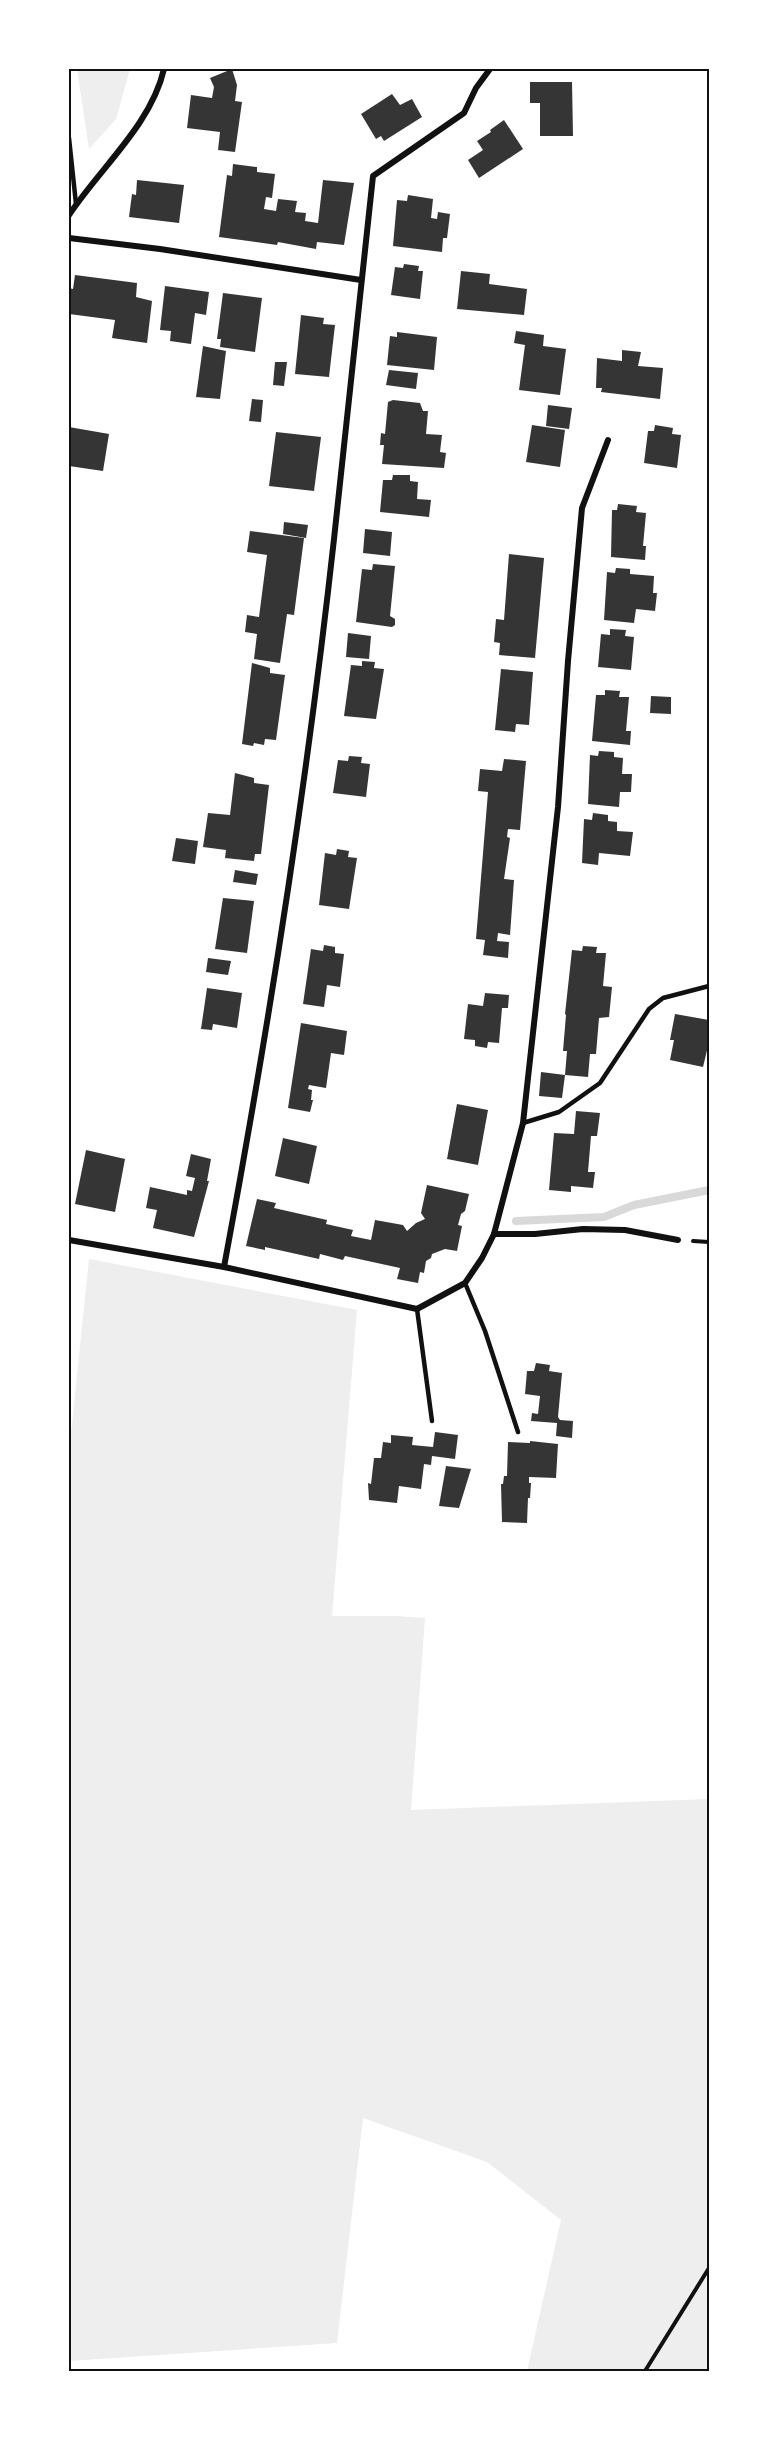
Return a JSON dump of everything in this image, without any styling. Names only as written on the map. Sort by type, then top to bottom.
[{"type":"street","points":[[69,215],[128,140],[160,85],[164,69]]},
{"type":"street","points":[[224,1267],[258,1082],[298,821],[334,540],[360,280],[373,176],[465,113],[476,88],[490,69]]},
{"type":"street","points":[[69,238],[160,249],[360,280]]},
{"type":"street","points":[[69,1240],[224,1267],[417,1309],[465,1283],[482,1258],[494,1234],[523,1123],[558,807],[582,508],[608,440]]},
{"type":"street","points":[[494,1234],[535,1234],[583,1228],[625,1230],[678,1240]]},
{"type":"lane","points":[[69,138],[76,204]]},
{"type":"lane","points":[[523,1123],[559,1112],[600,1083],[649,1009],[663,998],[709,986]]},
{"type":"lane","points":[[465,1283],[484,1331],[518,1432]]},
{"type":"lane","points":[[417,1309],[432,1421]]},
{"type":"path","points":[[645,2371],[709,2268]]},
{"type":"shaded area","points":[[77,69],[130,69],[116,119],[89,149]]},
{"type":"shaded area","points":[[89,1259],[357,1310],[332,1616],[425,1618],[411,1810],[709,1799],[709,2371],[527,2371],[561,2220],[487,2162],[363,2118],[337,2343],[69,2361],[69,1453]]},
{"type":"building","points":[[232,69],[237,85],[235,101],[242,102],[235,152],[218,150],[220,132],[187,128],[191,95],[212,98],[214,87],[210,78]]},
{"type":"building","points":[[530,82],[572,82],[573,136],[540,136],[540,103],[530,103]]},
{"type":"building","points":[[392,94],[400,105],[412,99],[422,117],[384,141],[381,136],[376,139],[361,114]]},
{"type":"building","points":[[504,120],[523,149],[479,178],[468,160],[483,150],[477,141]]},
{"type":"building","points":[[233,164],[257,167],[257,172],[275,174],[272,198],[266,197],[264,209],[276,211],[278,199],[297,201],[295,212],[306,213],[305,221],[318,223],[323,180],[354,183],[344,245],[317,242],[316,249],[278,242],[277,245],[219,237],[227,175],[232,176]]},
{"type":"building","points":[[137,180],[184,185],[179,223],[129,217],[132,194],[136,195]]},
{"type":"building","points":[[408,195],[433,199],[431,218],[437,219],[438,212],[450,214],[447,238],[443,238],[442,252],[393,246],[397,200],[407,201]]},
{"type":"building","points":[[404,264],[419,266],[418,271],[423,271],[420,299],[391,295],[395,267],[403,268]]},
{"type":"building","points":[[461,271],[490,274],[489,284],[527,289],[524,315],[457,309]]},
{"type":"building","points":[[75,275],[137,283],[136,297],[152,301],[147,343],[112,338],[115,320],[69,314],[69,288],[73,289]]},
{"type":"building","points":[[165,286],[209,292],[206,315],[195,313],[191,344],[170,341],[171,331],[160,330]]},
{"type":"building","points":[[223,293],[262,298],[255,352],[220,347],[221,339],[217,339]]},
{"type":"building","points":[[301,315],[324,318],[323,324],[335,325],[329,377],[295,374]]},
{"type":"building","points":[[516,331],[544,335],[543,346],[566,349],[560,395],[519,390],[525,345],[514,343]]},
{"type":"building","points":[[397,332],[437,337],[434,370],[387,365],[390,336],[397,337]]},
{"type":"building","points":[[203,346],[226,351],[220,399],[196,397]]},
{"type":"building","points":[[622,350],[641,352],[638,366],[663,368],[660,399],[601,392],[602,388],[596,388],[597,358],[622,361]]},
{"type":"building","points":[[275,362],[287,362],[284,386],[273,385]]},
{"type":"building","points":[[389,370],[418,373],[416,389],[386,385]]},
{"type":"building","points":[[252,399],[263,400],[261,422],[249,421]]},
{"type":"building","points":[[393,400],[420,403],[423,411],[428,411],[426,434],[442,435],[440,452],[446,453],[444,468],[382,464],[384,445],[380,445],[381,433],[385,434],[388,402]]},
{"type":"building","points":[[548,405],[572,408],[569,429],[546,426]]},
{"type":"building","points":[[532,425],[565,430],[560,467],[526,462]]},
{"type":"building","points":[[655,425],[673,428],[672,434],[681,435],[677,468],[644,463],[648,431],[654,431]]},
{"type":"building","points":[[69,427],[109,434],[103,471],[69,466]]},
{"type":"building","points":[[276,432],[321,437],[314,491],[269,486]]},
{"type":"building","points":[[393,475],[410,475],[410,481],[418,482],[417,499],[431,500],[429,517],[380,512],[383,480],[392,480]]},
{"type":"building","points":[[618,504],[637,506],[636,512],[646,513],[643,546],[646,546],[645,560],[611,557],[612,510],[617,510]]},
{"type":"building","points":[[284,522],[308,525],[306,538],[283,534]]},
{"type":"building","points":[[365,529],[392,532],[390,556],[363,553]]},
{"type":"building","points":[[250,531],[304,538],[294,615],[287,614],[280,663],[254,659],[257,634],[245,632],[247,615],[259,617],[267,555],[247,552]]},
{"type":"building","points":[[509,554],[544,558],[535,658],[499,655],[500,643],[494,642],[496,619],[504,620]]},
{"type":"building","points":[[373,564],[395,566],[390,616],[395,619],[395,625],[392,627],[356,622],[362,569],[372,570]]},
{"type":"building","points":[[616,568],[630,569],[630,574],[654,576],[653,593],[657,593],[655,611],[636,609],[634,623],[604,620],[607,572],[615,573]]},
{"type":"building","points":[[610,629],[626,630],[625,636],[634,637],[631,670],[598,667],[601,634],[610,635]]},
{"type":"building","points":[[348,633],[371,636],[369,659],[346,657]]},
{"type":"building","points":[[362,661],[375,662],[374,668],[384,669],[376,719],[344,716],[351,665],[362,666]]},
{"type":"building","points":[[252,663],[270,668],[270,673],[285,675],[276,740],[265,739],[264,745],[254,743],[253,746],[242,744]]},
{"type":"building","points":[[501,669],[533,672],[529,725],[516,724],[515,732],[495,730]]},
{"type":"building","points":[[605,690],[620,691],[619,697],[629,697],[626,731],[631,731],[630,745],[592,741],[596,695],[605,695]]},
{"type":"building","points":[[651,696],[671,697],[671,714],[650,713]]},
{"type":"building","points":[[599,751],[614,752],[614,757],[623,758],[622,774],[632,774],[631,792],[620,792],[619,807],[588,804],[590,755],[598,756]]},
{"type":"building","points":[[349,756],[362,757],[361,763],[370,764],[366,797],[333,793],[338,760],[348,761]]},
{"type":"building","points":[[504,759],[526,761],[520,830],[508,829],[507,837],[510,838],[504,879],[514,880],[510,935],[498,933],[497,941],[509,942],[508,958],[483,955],[485,940],[476,939],[488,792],[478,791],[480,769],[502,771]]},
{"type":"building","points":[[235,773],[254,778],[254,783],[269,785],[261,854],[255,854],[254,861],[225,858],[226,850],[203,847],[208,813],[230,815]]},
{"type":"building","points":[[593,813],[608,815],[608,821],[617,822],[617,831],[633,832],[630,856],[599,853],[598,865],[582,863],[584,819],[592,820]]},
{"type":"building","points":[[176,838],[198,841],[195,864],[172,861]]},
{"type":"building","points":[[337,849],[349,851],[348,857],[357,858],[349,909],[319,905],[325,853],[336,855]]},
{"type":"building","points":[[235,870],[258,874],[256,885],[233,882]]},
{"type":"building","points":[[223,898],[254,901],[247,953],[215,949]]},
{"type":"building","points":[[324,945],[335,947],[335,953],[344,954],[340,987],[327,985],[324,1007],[303,1004],[311,949],[323,951]]},
{"type":"building","points":[[583,946],[597,947],[596,953],[606,953],[603,986],[612,987],[609,1017],[599,1018],[596,1054],[590,1054],[588,1077],[565,1075],[567,1051],[563,1051],[572,950],[582,951]]},
{"type":"building","points":[[208,958],[231,961],[228,975],[206,972]]},
{"type":"building","points":[[207,988],[242,993],[237,1028],[213,1024],[212,1030],[201,1029]]},
{"type":"building","points":[[485,993],[509,995],[508,1008],[502,1008],[499,1043],[488,1042],[487,1048],[475,1046],[475,1040],[464,1039],[468,1004],[483,1006]]},
{"type":"building","points":[[675,1014],[709,1020],[709,1042],[703,1067],[670,1060],[674,1040],[670,1040]]},
{"type":"building","points":[[301,1023],[347,1031],[344,1055],[331,1053],[326,1088],[309,1085],[308,1089],[312,1090],[311,1100],[313,1100],[310,1112],[288,1108]]},
{"type":"building","points":[[541,1072],[565,1075],[562,1098],[539,1096]]},
{"type":"building","points":[[457,1104],[488,1110],[478,1165],[447,1159]]},
{"type":"building","points":[[576,1111],[600,1113],[597,1136],[591,1136],[588,1172],[595,1172],[593,1188],[571,1186],[571,1192],[549,1190],[554,1133],[574,1134]]},
{"type":"building","points":[[283,1138],[317,1146],[309,1184],[275,1176]]},
{"type":"building","points":[[86,1150],[125,1159],[115,1212],[75,1204]]},
{"type":"building","points":[[191,1154],[211,1159],[207,1181],[209,1181],[194,1237],[153,1228],[157,1210],[146,1208],[150,1187],[187,1195],[187,1190],[192,1191],[195,1178],[186,1176]]},
{"type":"building","points":[[427,1185],[469,1194],[465,1211],[461,1214],[458,1225],[462,1226],[457,1251],[445,1249],[432,1254],[431,1258],[426,1261],[424,1273],[420,1272],[418,1283],[397,1279],[400,1268],[345,1256],[343,1260],[320,1254],[319,1259],[265,1247],[265,1250],[246,1246],[257,1199],[276,1203],[274,1208],[327,1220],[326,1224],[353,1230],[351,1236],[371,1240],[375,1220],[403,1225],[407,1231],[425,1219],[421,1213]]},
{"type":"building","points":[[536,1363],[550,1365],[549,1371],[562,1373],[558,1417],[560,1420],[573,1421],[572,1438],[556,1436],[557,1423],[531,1421],[532,1413],[538,1414],[540,1396],[525,1394],[527,1371],[534,1371]]},
{"type":"building","points":[[435,1432],[458,1435],[455,1459],[432,1456],[431,1465],[424,1464],[421,1489],[399,1486],[397,1503],[369,1500],[368,1483],[371,1484],[374,1458],[381,1458],[383,1442],[391,1443],[391,1435],[413,1437],[412,1445],[433,1447]]},
{"type":"building","points":[[530,1441],[558,1444],[556,1478],[529,1477],[529,1483],[531,1483],[527,1523],[502,1522],[501,1484],[503,1484],[504,1476],[507,1476],[508,1442],[530,1443]]},
{"type":"building","points":[[446,1466],[471,1469],[459,1508],[439,1506]]},
{"type":"waterway","points":[[516,1221],[604,1217],[634,1205],[709,1190]]}]
